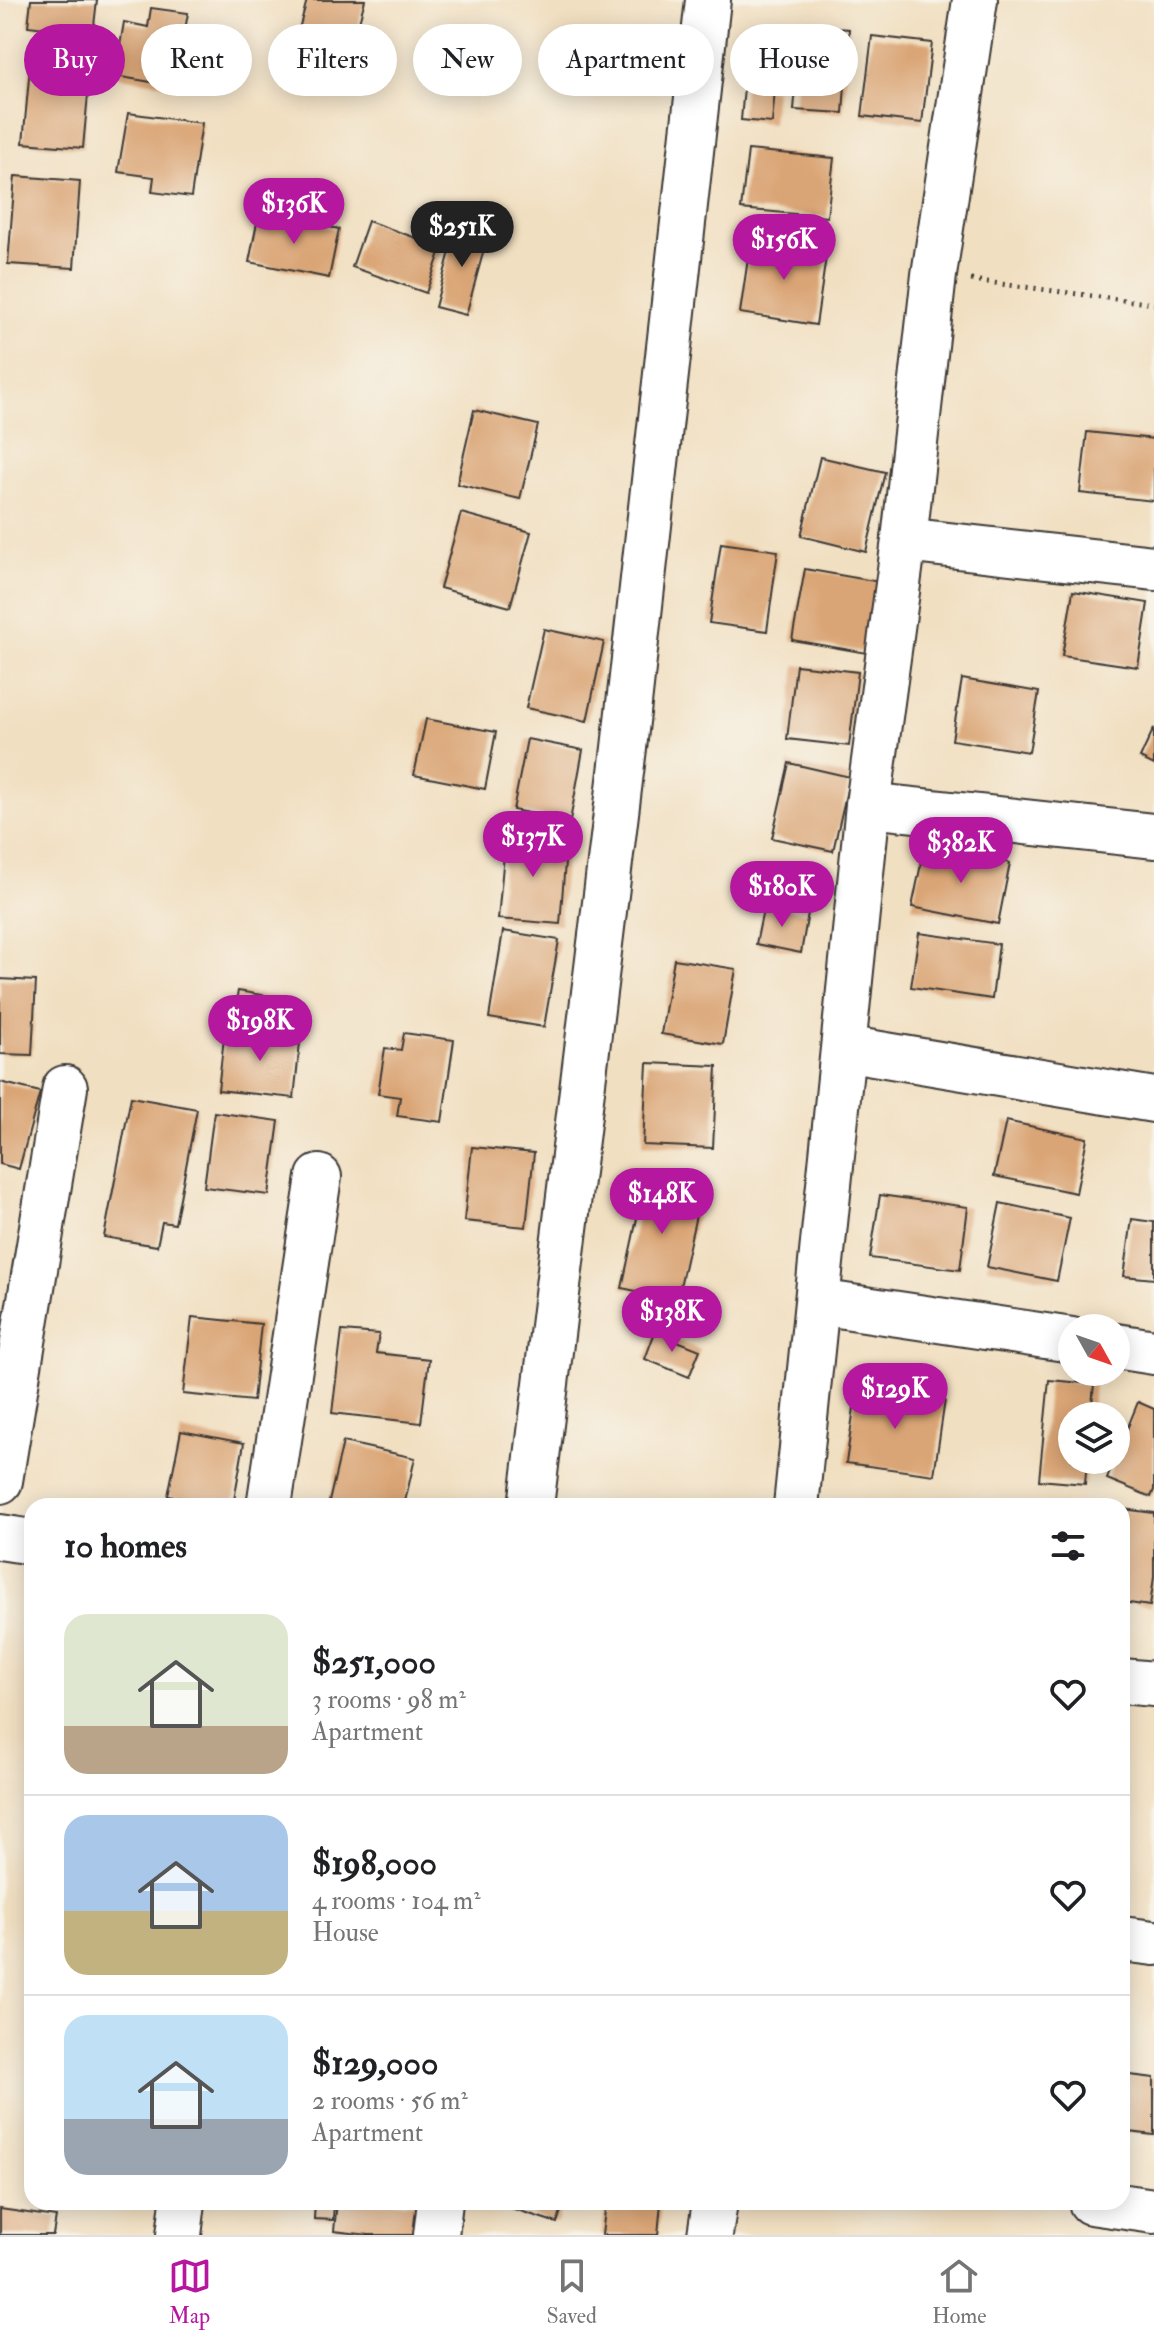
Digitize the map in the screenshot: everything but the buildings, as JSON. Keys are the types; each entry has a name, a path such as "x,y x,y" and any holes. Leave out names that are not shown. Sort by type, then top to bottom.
{"street":[{"path":"532,1498 624,748 708,0"},
{"path":"797,1498 868,805 904,540 934,275 975,0"},
{"path":"904,540 1154,568"},
{"path":"868,805 1154,836"},
{"path":"844,1048 1154,1100"},
{"path":"0,1481 65,1088"},
{"path":"270,1498 319,1177"},
{"path":"818,1302 1058,1338"},
{"path":"1130,1348 1154,1352"},
{"path":"0,1537 24,1541"},
{"path":"1130,1682 1154,1684"},
{"path":"1130,1940 1154,1943"},
{"path":"1130,2208 1154,2211"},
{"path":"179,2235 182,2210"},
{"path":"436,2235 439,2210"},
{"path":"710,2235 714,2210"}],"path":[{"path":"934,275 1154,304"}]}
